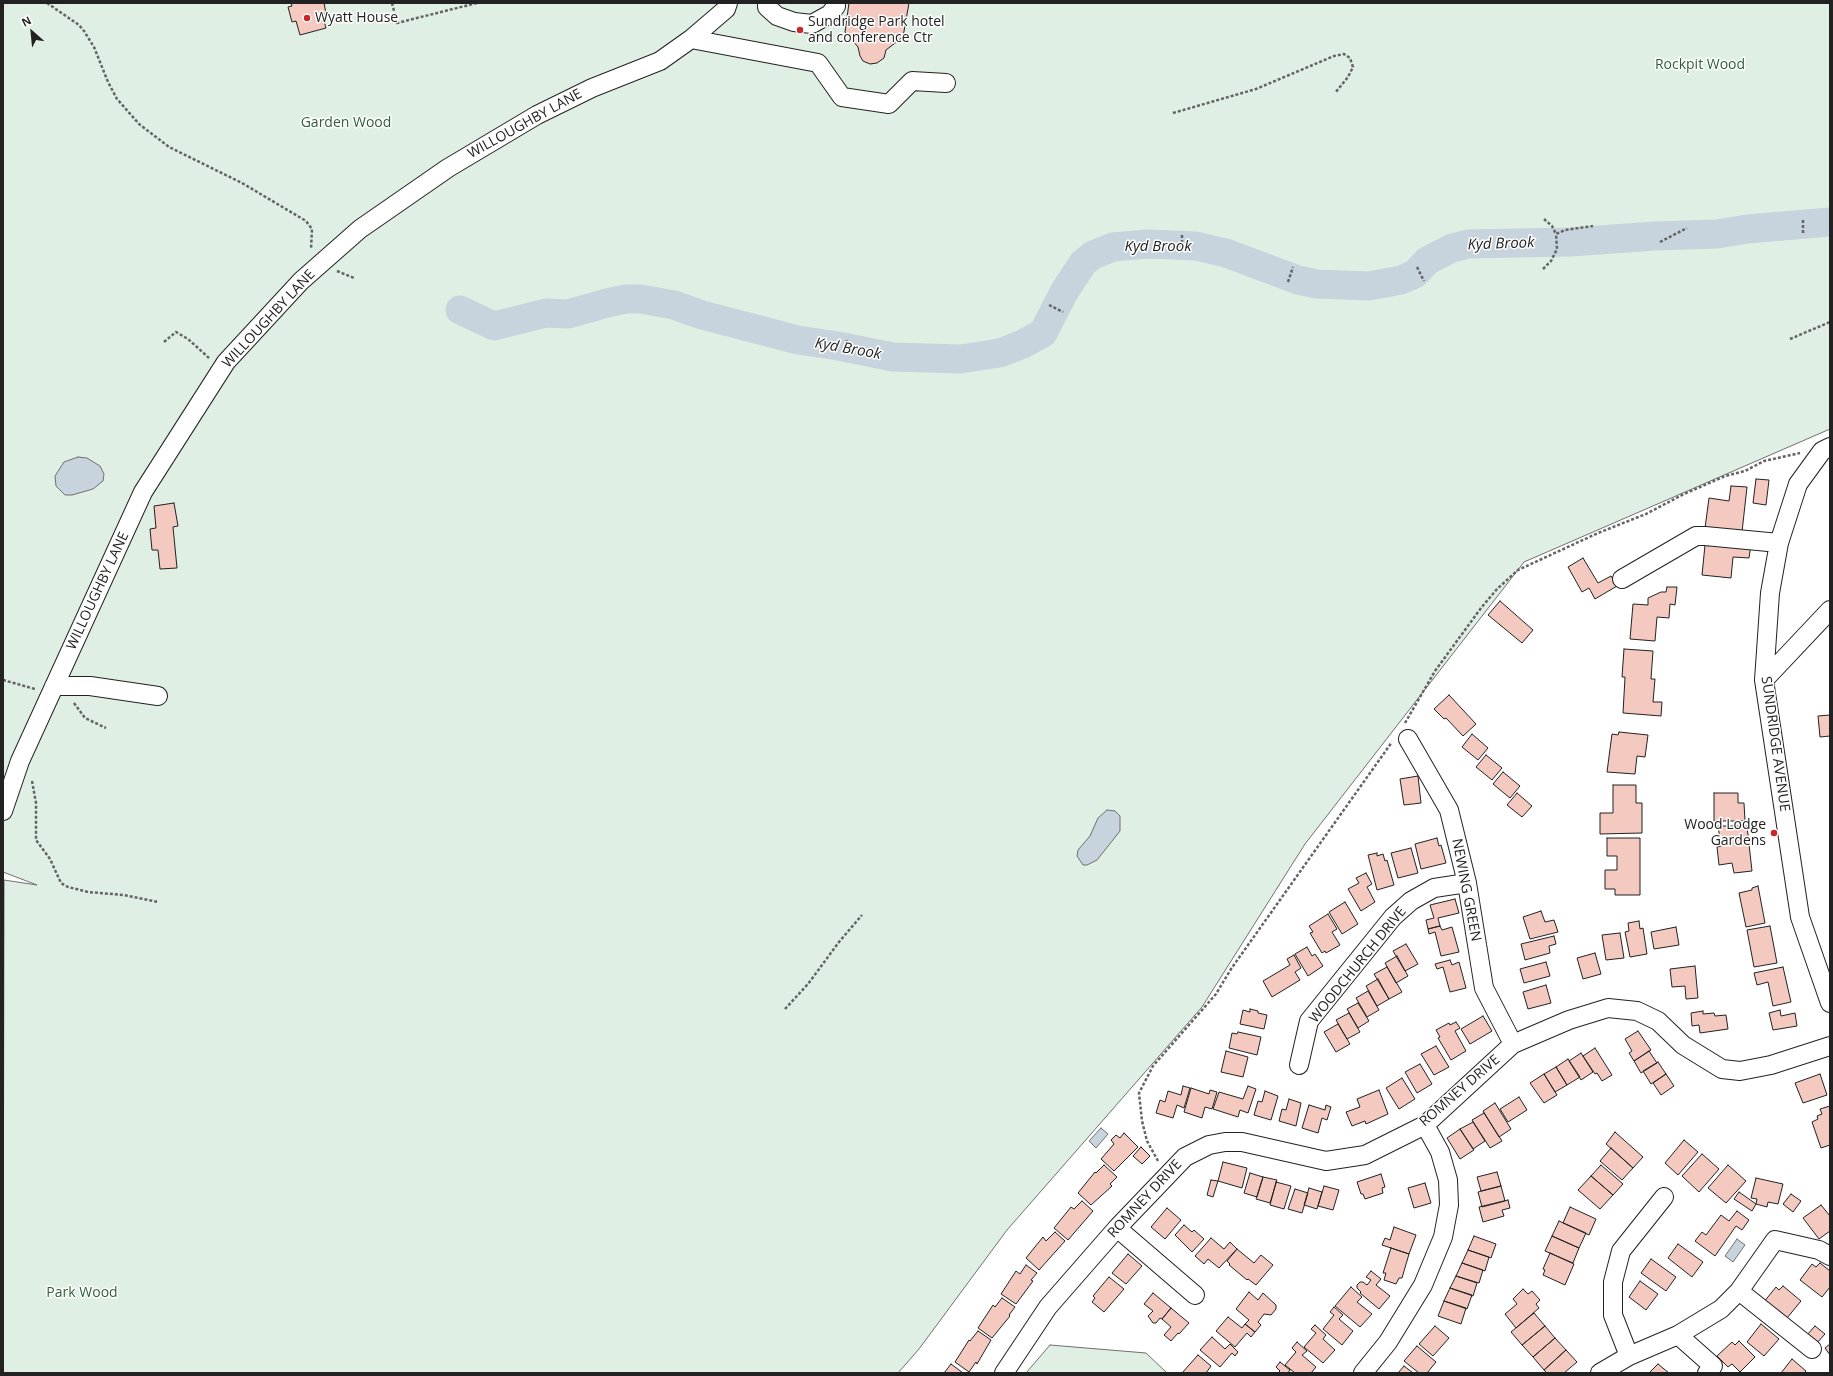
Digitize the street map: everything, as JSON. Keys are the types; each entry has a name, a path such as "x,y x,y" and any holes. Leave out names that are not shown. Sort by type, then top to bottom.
{"street":[{"name":"WILLOUGHBY LANE","path":"3,811 20,761 57,689 143,492 226,362 301,281 360,229 448,168 537,115 592,88 660,61 691,39 726,9 728,3"},
{"path":"767,3 767,7 777,16 794,22 812,24 830,14 836,6 835,3"},
{"path":"691,39 818,63 842,97 889,104 912,81 946,83"},
{"name":"SUNDRIDGE AVENUE","path":"1830,447 1822,451 1798,484 1779,543 1770,593 1764,680 1800,917 1830,1003"},
{"path":"1622,579 1696,536 1779,543"},
{"path":"1764,680 1830,610"},
{"path":"57,689 90,686 158,696"},
{"name":"NEWING GREEN","path":"1408,739 1449,810 1467,883 1484,988 1513,1044"},
{"name":"WOODCHURCH DRIVE","path":"1299,1065 1310,1021 1393,917 1411,901 1434,888 1467,883"},
{"name":"ROMNEY DRIVE","path":"1004,1373 1048,1307 1117,1228 1185,1157 1208,1145 1225,1142 1242,1142 1326,1162 1366,1155 1425,1125 1513,1044 1569,1020 1608,1008 1637,1011 1658,1021 1683,1045 1722,1069 1740,1071 1771,1065 1830,1046"},
{"path":"1363,1373 1388,1342 1423,1285 1443,1237 1449,1205 1448,1180 1440,1152 1425,1125"},
{"path":"1629,1356 1613,1315 1613,1282 1621,1251 1664,1197"},
{"path":"1117,1228 1195,1295"},
{"path":"1600,1373 1629,1356 1678,1336 1722,1309 1739,1291 1775,1240 1819,1250 1830,1256"},
{"path":"1739,1291 1812,1349"},
{"path":"1678,1336 1713,1366 1707,1373"}],"path":[{"path":"47,3 84,31 94,47 117,99 139,124 170,147 242,183 306,220 312,229 310,254"},
{"path":"392,3 396,23 477,3"},
{"path":"1173,113 1256,89 1334,56 1344,54 1350,58 1353,67 1348,77 1335,93"},
{"path":"1543,270 1551,261 1557,249 1556,234 1552,226 1544,219"},
{"path":"1803,219 1803,233"},
{"path":"1556,234 1565,230 1594,226"},
{"path":"1660,242 1687,228"},
{"path":"1182,235 1182,250"},
{"path":"1288,282 1293,267"},
{"path":"1417,267 1424,280"},
{"path":"333,269 354,278"},
{"path":"1049,305 1063,312"},
{"path":"1790,338 1830,322"},
{"path":"164,342 176,332 188,339 221,370"},
{"path":"844,352 847,340"},
{"path":"3,680 57,689 85,718 106,728"},
{"path":"32,777 36,803 36,840 50,859 61,883 68,887 88,892 124,895 158,902"},
{"path":"786,1009 808,984 839,942 862,915"}],"green space":[{"path":"3,3 1830,3 1830,429 1524,562 1305,844 1202,1007 1007,1230 919,1349 898,1373 3,1373 4,880 37,885 3,872"},
{"path":"1050,1345 1146,1353 1167,1373 1026,1373"}],"shaded area":[{"path":"78,457 87,458 100,466 104,474 103,481 93,489 72,495 65,495 56,486 55,476 64,462"},
{"path":"1107,810 1115,811 1120,816 1120,831 1097,860 1087,865 1083,865 1077,856 1078,850 1090,836 1098,818"},
{"path":"1101,1128 1108,1134 1096,1148 1089,1141"},
{"path":"1737,1239 1745,1245 1733,1262 1725,1256"}],"building":[{"name":"Wyatt House","path":"291,3 324,3 326,13 322,14 326,28 300,35 296,21 292,22 288,7 292,6"},
{"path":"849,3 909,3 903,37 886,50 884,58 877,63 870,64 863,61 858,47 845,32"},
{"path":"1756,479 1769,480 1766,505 1753,503"},
{"path":"1731,486 1747,487 1742,532 1705,528 1709,498 1729,501"},
{"path":"174,503 178,526 173,527 177,568 160,569 158,550 152,550 150,529 156,528 154,506"},
{"path":"1710,540 1751,545 1749,558 1733,557 1731,578 1702,575 1705,545 1709,546"},
{"path":"1583,558 1598,583 1611,576 1617,586 1595,599 1589,588 1582,592 1568,567"},
{"path":"1667,587 1677,587 1675,605 1670,604 1669,618 1657,617 1655,641 1630,639 1633,604 1648,605 1648,598 1661,592 1666,592"},
{"path":"1500,601 1533,630 1522,643 1488,615"},
{"path":"1624,649 1653,651 1651,679 1655,679 1653,702 1662,702 1661,716 1623,713 1625,677 1622,677"},
{"path":"1449,695 1476,724 1463,736 1446,718 1444,719 1434,709"},
{"path":"1830,715 1830,736 1820,737 1818,716"},
{"path":"1619,732 1648,735 1645,757 1637,756 1635,774 1607,772 1612,734 1618,735"},
{"path":"1472,734 1488,748 1478,760 1462,747"},
{"path":"1486,755 1502,768 1492,780 1476,767"},
{"path":"1503,772 1520,786 1510,798 1493,784"},
{"path":"1418,776 1421,803 1404,805 1400,779"},
{"path":"1613,785 1636,785 1636,803 1642,803 1642,833 1600,834 1600,813 1613,813"},
{"path":"1517,793 1532,806 1522,817 1507,805"},
{"path":"1714,793 1738,793 1738,803 1744,803 1745,821 1714,821"},
{"path":"1718,826 1747,826 1752,871 1734,873 1732,863 1719,865 1717,847 1721,846"},
{"path":"1437,838 1439,846 1441,845 1446,863 1421,869 1415,844"},
{"path":"1607,838 1640,838 1640,895 1615,895 1615,889 1605,889 1605,870 1617,870 1617,856 1607,856"},
{"path":"1411,848 1418,873 1398,878 1391,853"},
{"path":"1377,853 1377,856 1383,854 1385,861 1387,860 1394,885 1377,890 1368,855"},
{"path":"1366,873 1372,884 1367,887 1375,902 1361,911 1348,889 1359,883 1356,878"},
{"path":"1758,886 1765,923 1746,927 1739,893 1752,890 1752,888"},
{"path":"1455,899 1459,913 1438,918 1440,926 1428,929 1426,920 1434,918 1430,905"},
{"path":"1345,902 1358,924 1342,934 1329,912"},
{"path":"1541,911 1545,922 1554,920 1558,932 1530,939 1523,917"},
{"path":"1328,914 1337,929 1332,932 1340,945 1326,953 1325,951 1322,953 1310,933 1313,932 1309,926"},
{"path":"1639,921 1640,929 1643,928 1647,954 1630,957 1625,932 1629,931 1628,923"},
{"path":"1440,926 1442,930 1452,927 1459,952 1441,956 1435,932 1429,934 1428,929"},
{"path":"1770,926 1777,963 1754,967 1747,930"},
{"path":"1676,927 1679,945 1654,949 1651,932"},
{"path":"1620,933 1624,958 1606,960 1602,935"},
{"path":"1554,936 1556,944 1549,946 1550,953 1525,960 1521,944"},
{"path":"1406,944 1418,964 1405,971 1393,951"},
{"path":"1307,947 1312,956 1315,954 1323,966 1308,976 1295,954"},
{"path":"1595,953 1601,974 1583,979 1577,958"},
{"path":"1294,955 1301,968 1295,972 1300,980 1272,997 1263,981 1290,965 1287,959"},
{"path":"1397,956 1408,976 1396,983 1385,963"},
{"path":"1450,960 1452,965 1459,962 1466,988 1450,992 1443,967 1437,969 1435,964"},
{"path":"1546,962 1550,976 1524,983 1520,969"},
{"path":"1695,966 1698,998 1686,999 1685,986 1672,987 1670,969"},
{"path":"1387,967 1402,992 1389,999 1374,974"},
{"path":"1783,967 1791,1002 1773,1006 1768,982 1757,985 1754,973"},
{"path":"1378,979 1389,999 1377,1006 1366,986"},
{"path":"1546,985 1551,1003 1528,1009 1523,992"},
{"path":"1368,991 1379,1010 1367,1017 1356,998"},
{"path":"1358,1003 1369,1021 1358,1028 1347,1009"},
{"path":"1250,1009 1267,1015 1264,1029 1240,1024 1243,1010 1250,1012"},
{"path":"1780,1010 1781,1016 1795,1013 1797,1026 1773,1030 1769,1013"},
{"path":"1703,1011 1703,1014 1714,1013 1715,1016 1726,1015 1728,1029 1700,1033 1699,1025 1692,1026 1691,1013"},
{"path":"1349,1013 1360,1032 1347,1039 1336,1020"},
{"path":"1483,1016 1492,1031 1470,1044 1461,1029"},
{"path":"1456,1022 1460,1028 1455,1031 1466,1051 1451,1060 1438,1038 1440,1037 1436,1030 1449,1023 1450,1025"},
{"path":"1338,1024 1350,1044 1336,1052 1324,1032"},
{"path":"1638,1031 1651,1050 1634,1061 1629,1053 1632,1051 1625,1039"},
{"path":"1238,1032 1261,1037 1257,1055 1229,1048 1232,1033 1237,1034"},
{"path":"1436,1046 1449,1067 1434,1075 1421,1054"},
{"path":"1595,1048 1612,1075 1602,1081 1597,1073 1595,1074 1583,1056"},
{"path":"1226,1051 1248,1057 1243,1077 1221,1072"},
{"path":"1649,1051 1657,1063 1641,1073 1634,1061"},
{"path":"1581,1053 1593,1072 1581,1080 1569,1061"},
{"path":"1568,1059 1580,1077 1567,1085 1556,1067"},
{"path":"1658,1062 1666,1074 1651,1084 1643,1071"},
{"path":"1420,1064 1432,1084 1417,1093 1405,1072"},
{"path":"1556,1067 1567,1085 1555,1092 1544,1074"},
{"path":"1544,1074 1557,1095 1544,1103 1530,1083"},
{"path":"1666,1074 1674,1086 1661,1095 1653,1083"},
{"path":"1820,1074 1827,1095 1803,1103 1795,1083"},
{"path":"1402,1078 1415,1099 1399,1109 1386,1088"},
{"path":"1183,1086 1190,1088 1184,1108 1177,1105 1173,1118 1156,1113 1160,1100 1165,1102 1168,1091 1181,1095"},
{"path":"1248,1086 1256,1089 1248,1113 1240,1110 1238,1117 1213,1109 1219,1092 1243,1099"},
{"path":"1191,1088 1209,1094 1210,1090 1217,1092 1212,1109 1205,1107 1202,1118 1184,1112"},
{"path":"1379,1090 1388,1114 1366,1124 1365,1121 1352,1126 1346,1112 1360,1107 1357,1099"},
{"path":"1265,1091 1278,1096 1271,1120 1254,1115 1258,1101 1262,1102"},
{"path":"1519,1097 1527,1110 1508,1122 1500,1109"},
{"path":"1289,1099 1301,1103 1296,1126 1279,1121 1282,1109 1286,1110"},
{"path":"1495,1103 1511,1129 1499,1137 1483,1111"},
{"path":"1309,1105 1325,1110 1326,1105 1331,1107 1327,1120 1322,1118 1318,1133 1302,1128"},
{"path":"1830,1106 1830,1145 1821,1148 1812,1122 1818,1119 1817,1116 1822,1114 1820,1109"},
{"path":"1484,1113 1502,1141 1490,1148 1472,1120"},
{"path":"1473,1122 1485,1141 1473,1149 1460,1129"},
{"path":"1460,1129 1474,1150 1460,1159 1447,1138"},
{"path":"1615,1132 1643,1157 1633,1168 1606,1144"},
{"path":"1124,1133 1138,1147 1114,1171 1101,1159 1114,1144 1111,1140 1116,1135 1120,1138"},
{"path":"1684,1140 1698,1152 1678,1175 1665,1163"},
{"path":"1141,1147 1150,1156 1142,1164 1133,1156"},
{"path":"1611,1148 1633,1168 1622,1180 1600,1161"},
{"path":"1702,1154 1719,1169 1699,1192 1682,1176"},
{"path":"1223,1162 1247,1168 1242,1188 1218,1181"},
{"path":"1104,1165 1117,1177 1110,1184 1112,1186 1091,1205 1078,1193 1095,1172 1096,1173"},
{"path":"1601,1165 1623,1184 1613,1195 1591,1176"},
{"path":"1728,1165 1746,1181 1726,1203 1708,1188"},
{"path":"1497,1172 1501,1186 1481,1191 1477,1177"},
{"path":"1250,1173 1263,1177 1257,1197 1244,1193"},
{"path":"1381,1174 1385,1187 1382,1188 1383,1193 1365,1199 1363,1194 1361,1194 1357,1182"},
{"path":"1591,1176 1613,1195 1600,1209 1578,1190"},
{"path":"1263,1177 1277,1180 1270,1203 1256,1199"},
{"path":"1756,1178 1783,1184 1778,1204 1768,1202 1767,1207 1756,1204 1757,1199 1751,1198"},
{"path":"1211,1180 1218,1181 1213,1197 1207,1195"},
{"path":"1276,1182 1291,1186 1284,1209 1270,1205"},
{"path":"1425,1183 1431,1203 1414,1208 1408,1188"},
{"path":"1324,1186 1339,1190 1333,1210 1318,1206"},
{"path":"1501,1186 1505,1201 1482,1207 1478,1192"},
{"path":"1309,1188 1322,1192 1317,1209 1304,1205"},
{"path":"1295,1189 1308,1193 1302,1213 1288,1209"},
{"path":"1739,1192 1756,1204 1752,1211 1734,1199"},
{"path":"1791,1194 1801,1201 1793,1212 1783,1204"},
{"path":"1508,1200 1510,1208 1502,1210 1504,1216 1483,1222 1479,1207"},
{"path":"1082,1201 1093,1211 1068,1240 1054,1228 1071,1207 1074,1209"},
{"path":"1821,1205 1830,1216 1830,1231 1819,1239 1803,1218"},
{"path":"1570,1207 1596,1219 1589,1235 1563,1223"},
{"path":"1167,1208 1181,1220 1165,1239 1151,1227"},
{"path":"1737,1211 1749,1220 1742,1230 1736,1226 1715,1256 1695,1241 1702,1232 1706,1235 1721,1215 1729,1221"},
{"path":"1559,1221 1586,1233 1579,1248 1552,1236"},
{"path":"1184,1225 1192,1232 1194,1230 1204,1239 1192,1252 1175,1235"},
{"path":"1394,1227 1416,1235 1409,1254 1382,1245 1385,1238 1390,1240"},
{"path":"1055,1232 1065,1241 1039,1270 1026,1258 1043,1237 1046,1241"},
{"path":"1474,1236 1496,1244 1491,1258 1468,1250"},
{"path":"1552,1236 1579,1248 1573,1263 1545,1251"},
{"path":"1211,1238 1224,1249 1230,1242 1237,1249 1219,1268 1208,1259 1204,1264 1195,1256"},
{"path":"1678,1244 1703,1262 1692,1277 1668,1258"},
{"path":"1391,1248 1409,1254 1402,1278 1399,1278 1396,1284 1384,1280 1386,1273 1383,1273"},
{"path":"1237,1249 1254,1263 1261,1255 1273,1265 1256,1285 1248,1279 1247,1280 1229,1265 1230,1264 1227,1261"},
{"path":"1468,1250 1489,1257 1485,1271 1462,1263"},
{"path":"1550,1253 1574,1264 1565,1285 1543,1275 1545,1270 1543,1269"},
{"path":"1128,1254 1142,1266 1126,1284 1112,1273"},
{"path":"1651,1259 1676,1277 1666,1291 1641,1273"},
{"path":"1462,1263 1483,1270 1479,1283 1456,1276"},
{"path":"1820,1263 1830,1271 1830,1287 1822,1297 1800,1280 1812,1264 1816,1267"},
{"path":"1026,1265 1037,1273 1016,1304 1001,1294 1016,1271 1020,1274"},
{"path":"1371,1271 1381,1279 1376,1285 1390,1296 1379,1309 1360,1293 1361,1292 1357,1288 1357,1285 1360,1282 1367,1285 1371,1280 1366,1277"},
{"path":"1456,1276 1477,1283 1473,1296 1450,1288"},
{"path":"1109,1277 1124,1289 1104,1312 1092,1302 1095,1298 1093,1296"},
{"path":"1640,1281 1658,1294 1646,1310 1629,1297"},
{"path":"1783,1286 1801,1301 1787,1318 1778,1310 1775,1313 1763,1303 1776,1287 1779,1290"},
{"path":"1351,1287 1362,1297 1357,1302 1372,1314 1360,1327 1335,1306"},
{"path":"1450,1288 1472,1295 1467,1309 1444,1301"},
{"path":"1523,1289 1528,1294 1532,1291 1540,1300 1536,1304 1539,1308 1516,1328 1505,1314 1517,1304 1513,1299"},
{"path":"1249,1292 1258,1300 1263,1293 1276,1305 1276,1309 1271,1315 1264,1314 1258,1322 1261,1325 1255,1332 1245,1324 1249,1320 1236,1309"},
{"path":"1153,1293 1171,1308 1162,1319 1160,1318 1156,1323 1153,1323 1148,1316 1153,1311 1144,1304"},
{"path":"1002,1298 1015,1307 1009,1315 1010,1316 992,1338 978,1328 993,1305 995,1307"},
{"path":"1444,1301 1466,1308 1461,1324 1438,1316"},
{"path":"1334,1307 1343,1315 1339,1319 1353,1331 1342,1345 1323,1329 1334,1315 1330,1312"},
{"path":"1171,1308 1189,1323 1171,1341 1164,1335 1171,1327 1162,1319"},
{"path":"1534,1313 1545,1326 1522,1345 1511,1332"},
{"path":"1228,1317 1242,1328 1245,1324 1255,1332 1251,1337 1247,1333 1235,1347 1216,1331"},
{"path":"1761,1324 1779,1339 1764,1356 1747,1342"},
{"path":"1315,1325 1326,1335 1323,1339 1335,1350 1323,1363 1304,1347 1316,1333 1311,1329"},
{"path":"1435,1326 1449,1338 1433,1356 1419,1344"},
{"path":"1545,1326 1555,1338 1533,1357 1522,1345"},
{"path":"1815,1326 1825,1334 1816,1344 1806,1336"},
{"path":"978,1331 991,1340 977,1364 976,1362 969,1372 955,1362 969,1340 970,1341"},
{"path":"1212,1337 1225,1349 1230,1344 1238,1352 1235,1356 1232,1353 1220,1367 1200,1350"},
{"path":"1555,1338 1566,1350 1544,1370 1533,1357"},
{"path":"1739,1341 1755,1357 1740,1372 1732,1364 1728,1367 1717,1356 1732,1342 1735,1345"},
{"path":"1297,1342 1307,1351 1302,1355 1316,1367 1311,1373 1295,1373 1285,1365 1296,1352 1292,1348"},
{"path":"1830,1344 1830,1355 1825,1348"},
{"path":"1417,1346 1436,1362 1427,1373 1419,1373 1404,1361"},
{"path":"1566,1350 1577,1362 1564,1373 1547,1373 1544,1370"},
{"path":"1198,1355 1211,1366 1206,1373 1182,1373"},
{"path":"1792,1359 1806,1371 1804,1373 1781,1373"},
{"path":"1280,1362 1290,1370 1288,1373 1278,1373 1280,1371 1276,1367"},
{"path":"951,1364 963,1373 944,1373"},
{"path":"1658,1364 1669,1373 1649,1373"},
{"path":"1404,1366 1413,1373 1398,1373"}],"waterway":[{"name":"Kyd Brook","path":"460,310 494,326 546,313 568,314 626,299 641,299 674,305 702,315 798,340 893,357 960,359 1000,353 1023,344 1043,333 1064,292 1083,263 1093,255 1113,247 1148,244 1196,246 1226,253 1298,280 1317,284 1369,286 1401,280 1415,274 1427,261 1452,248 1468,244 1571,242 1655,236 1717,234 1747,229 1830,222"}],"place":[{"name":"Wyatt House","path":"307,18"},
{"name":"Sundridge Park hotel and conference Ctr","path":"800,30"},
{"name":"Wood Lodge Gardens","path":"1774,833"}],"park label":[{"name":"Rockpit Wood","path":"1700,65"},
{"name":"Garden Wood","path":"346,123"},
{"name":"Park Wood","path":"82,1293"}]}
